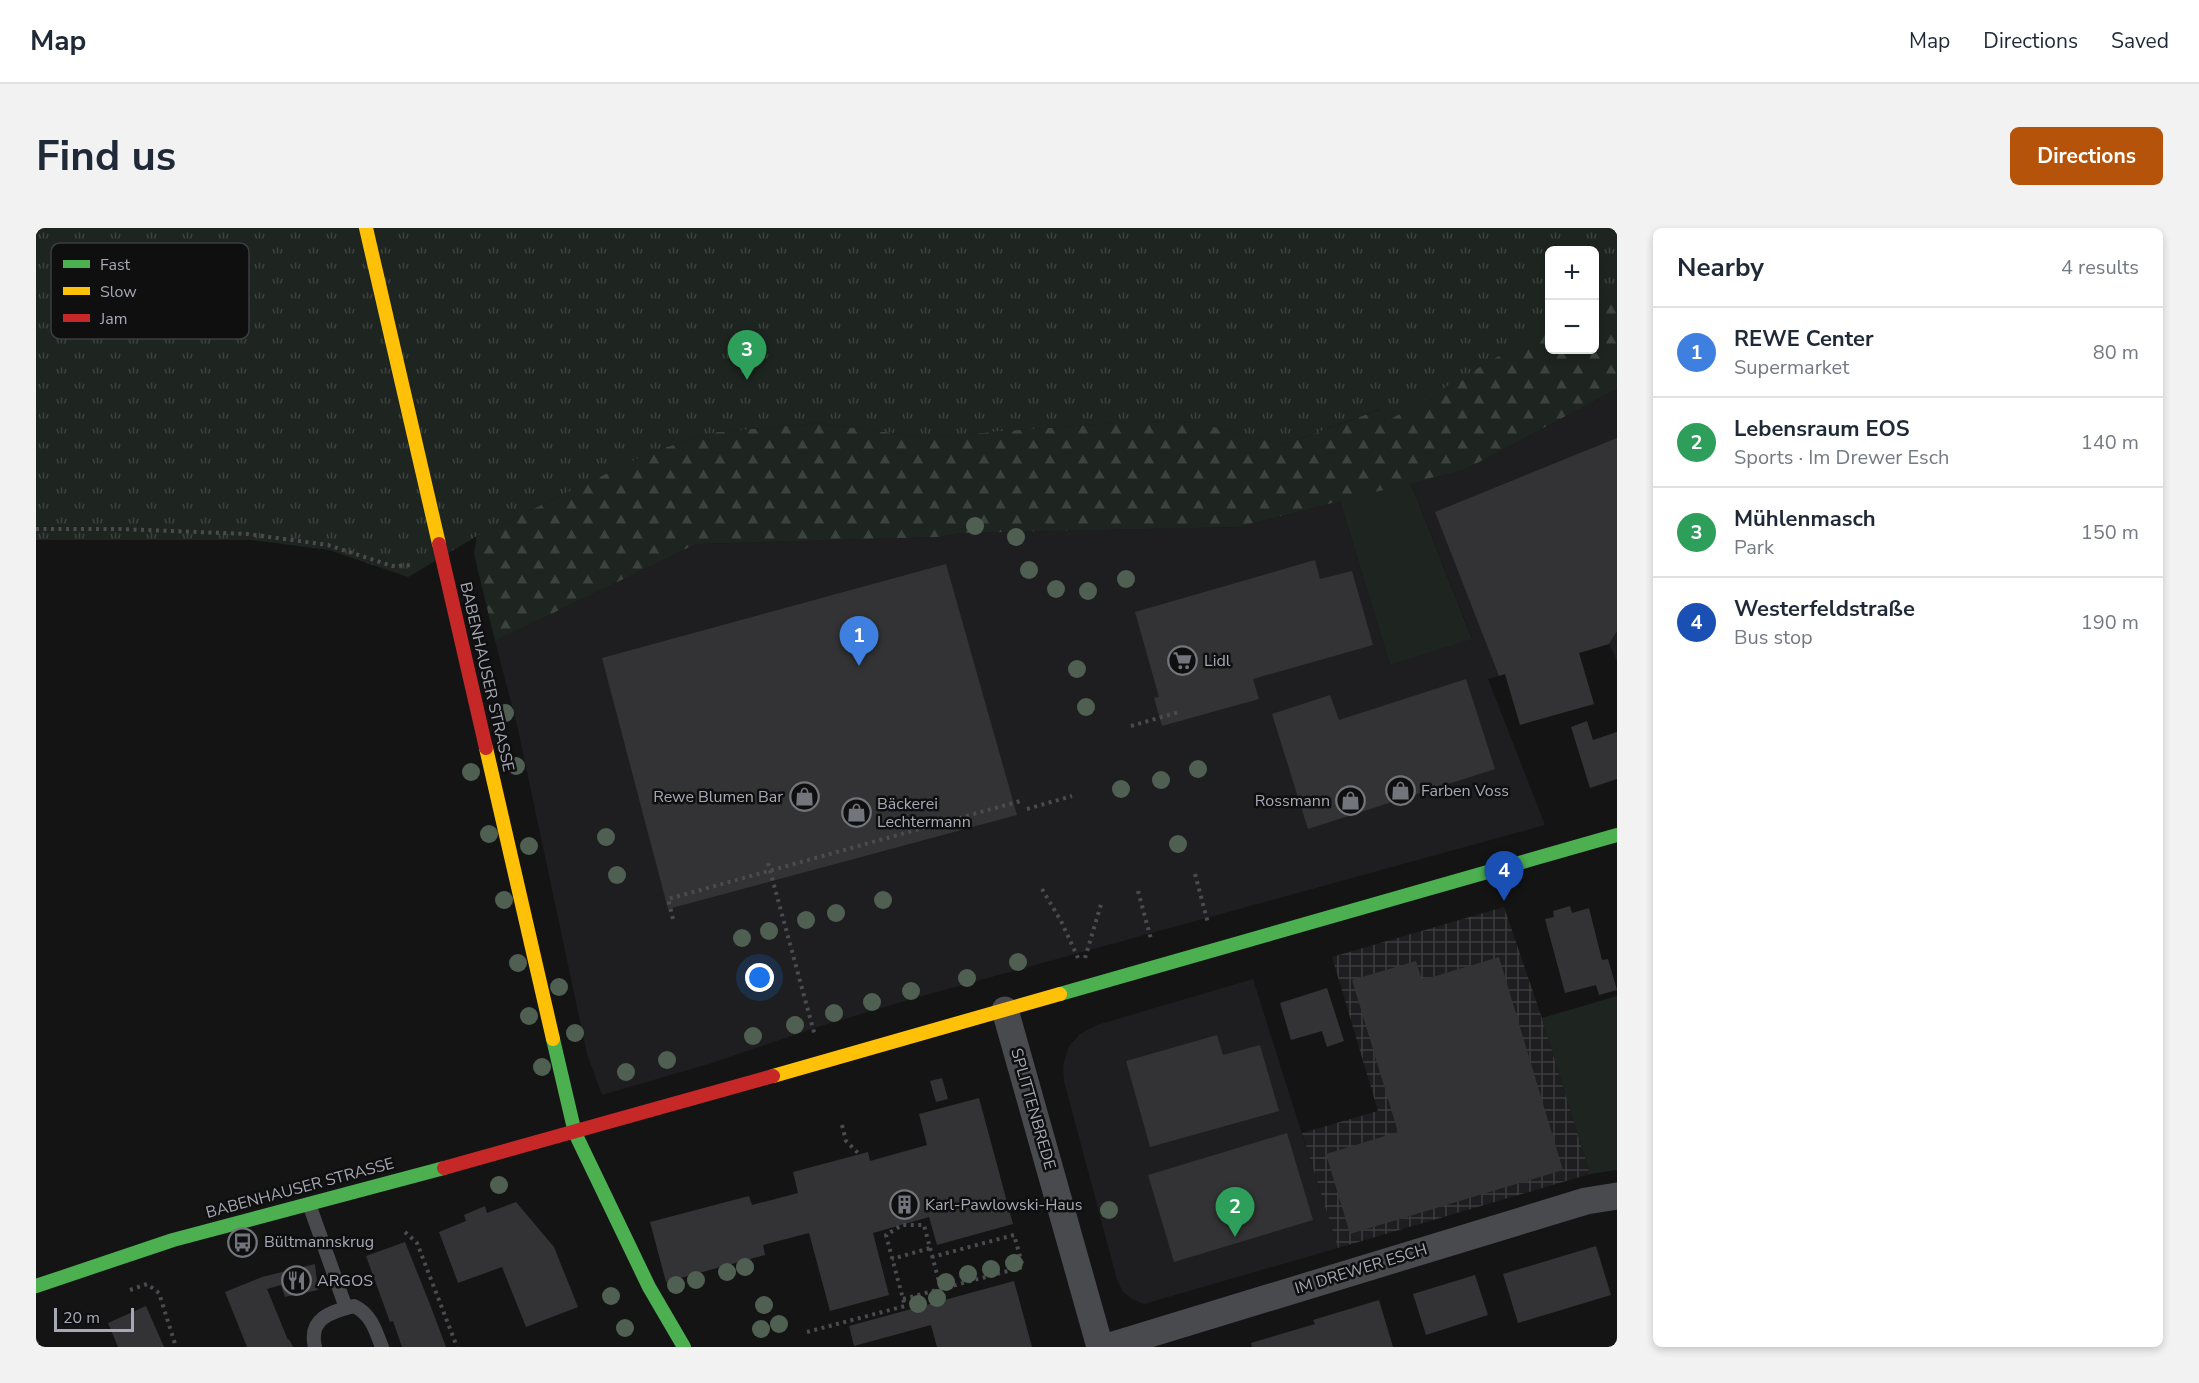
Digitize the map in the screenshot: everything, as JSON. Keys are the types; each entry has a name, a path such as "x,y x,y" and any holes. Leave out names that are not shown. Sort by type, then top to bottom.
{"main road":[{"name":"BABENHAUSER STRASSE","path":"366,228 575,1133 649,1287 684,1347"},
{"path":"575,1133 1617,835"},
{"name":"BABENHAUSER STRASSE","path":"36,1286 173,1240 308,1202 575,1133"}],"street":[{"name":"SPLITTENBREDE","path":"1005,1010 1100,1347"},
{"name":"IM DREWER ESCH","path":"1107,1347 1586,1201 1617,1196"}],"lane":[{"path":"308,1202 346,1308"},
{"path":"315,1347 314,1328 320,1319 354,1306 370,1317 382,1347"}],"path":[{"path":"36,529 120,529 248,534 328,545 392,566 444,563"},
{"path":"1131,726 1179,712"},
{"path":"1027,810 1072,796"},
{"path":"673,919 668,899 1024,800"},
{"path":"768,863 812,1029 824,1062"},
{"path":"748,868 751,876"},
{"path":"732,873 734,880"},
{"path":"1195,874 1216,949"},
{"path":"1042,889 1061,921 1082,967 1102,901"},
{"path":"1138,891 1159,966"},
{"path":"842,1125 846,1141 860,1155"},
{"path":"807,1332 905,1306 886,1235 902,1225 924,1225 941,1289"},
{"path":"405,1232 417,1243 457,1347"},
{"path":"903,1299 1023,1267 1014,1235 933,1257"},
{"path":"892,1259 930,1248"},
{"path":"130,1290 147,1284 159,1293 176,1347"},
{"path":"36,1342 39,1347"}],"shaded area":[{"path":"1617,389 1617,661 1609,644 1579,653 1594,704 1520,724 1505,674 1488,679 1545,825 915,998 821,1026 712,1063 602,1095 587,1054 517,725 495,641 696,544 939,537 960,533 1238,527 1340,501 1390,665 1472,638 1410,482 1466,469"},
{"path":"1504,907 1542,1018 1590,1174 1338,1248 1302,1133 1378,1111 1332,957"},
{"path":"1253,979 1338,1248 1144,1304 1123,1292 1117,1280 1064,1081 1063,1065 1069,1046 1080,1034 1097,1025"}],"green space":[{"path":"36,228 1617,228 1617,296 1599,305 1599,246 1545,246 1545,332 1509,350 1386,422 1380,409 1283,445 1199,423 1143,421 923,437 818,423 717,432 653,451 477,536 408,577 329,550 252,540 36,540"},
{"path":"1617,296 1617,389 1466,469 1238,527 960,533 939,537 696,544 495,641 474,554 477,536 653,451 717,432 818,423 923,437 1143,421 1199,423 1283,445 1381,409 1385,421 1545,332 1545,354 1599,354 1599,305"},
{"path":"1410,482 1472,639 1390,665 1340,501"},
{"path":"1617,996 1617,1170 1590,1174 1542,1018"}],"building":[{"path":"1617,438 1617,631 1609,644 1579,653 1594,704 1520,725 1505,674 1499,676 1435,512"},
{"path":"1315,560 1320,579 1352,571 1373,645 1253,679 1259,699 1162,726 1154,698 1159,697 1135,612"},
{"path":"946,564 1017,815 668,909 602,658"},
{"path":"1466,679 1495,769 1308,829 1272,714 1330,695 1339,720"},
{"path":"1587,721 1593,740 1617,732 1617,779 1590,788 1571,727"},
{"path":"1570,906 1572,913 1589,908 1602,960 1608,959 1617,990 1599,995 1596,985 1565,993 1545,919 1554,917 1553,911"},
{"path":"1499,957 1563,1170 1350,1234 1326,1154 1398,1132 1352,980 1416,961 1422,980"},
{"path":"1327,988 1344,1041 1327,1047 1322,1031 1291,1040 1280,1003"},
{"path":"1217,1035 1223,1055 1260,1045 1279,1111 1150,1147 1126,1061"},
{"path":"942,1078 948,1099 936,1102 930,1081"},
{"name":"Karl-Pawlowski-Haus","path":"979,1098 1013,1224 937,1245 929,1217 873,1233 889,1295 830,1311 809,1233 763,1245 765,1255 666,1282 650,1222 749,1196 752,1205 798,1193 793,1172 868,1152 870,1161 927,1145 919,1114"},
{"path":"1287,1133 1313,1220 1174,1262 1148,1175"},
{"path":"516,1202 554,1247 578,1307 526,1327 502,1267 458,1283 439,1232 466,1221 464,1215 485,1206 487,1213"},
{"path":"405,1242 446,1347 402,1347 393,1321 390,1322 366,1256"},
{"path":"1596,1246 1611,1295 1518,1323 1503,1274"},
{"path":"315,1264 318,1290 285,1297 281,1285 267,1289 293,1347 247,1347 225,1292 262,1277"},
{"path":"1475,1275 1488,1315 1426,1335 1413,1294"},
{"path":"1014,1281 1032,1347 937,1347 931,1325 854,1346 849,1326"},
{"path":"1379,1300 1393,1347 1252,1347 1251,1343 1315,1324 1313,1320"},
{"path":"146,1306 164,1347 118,1347 108,1323"}],"traffic: fast":[{"path":"1060,994 1617,835"},
{"path":"553,1039 575,1133 649,1287 684,1347"},
{"path":"36,1286 173,1240 444,1168"}],"traffic: slow":[{"path":"366,228 439,544"},
{"path":"486,748 553,1039"},
{"path":"773,1076 1060,994"}],"traffic: jam":[{"path":"439,544 486,748"},
{"path":"444,1168 773,1076"}],"place":[{"name":"Mühlenmasch","path":"747,380"},
{"name":"Lidl","path":"1183,661"},
{"name":"REWE Center","path":"859,666"},
{"name":"Farben Voss","path":"1400,791"},
{"name":"Rewe Blumen Bar","path":"804,797"},
{"name":"Rossmann","path":"1351,801"},
{"name":"Bäckerei Lechtermann","path":"856,813"},
{"name":"Westerfeldstraße","path":"1504,901"},
{"name":"Karl-Pawlowski-Haus","path":"904,1205"},
{"name":"Lebensraum EOS","path":"1235,1237"},
{"name":"Bültmannskrug","path":"243,1242"},
{"name":"ARGOS","path":"296,1281"}]}
